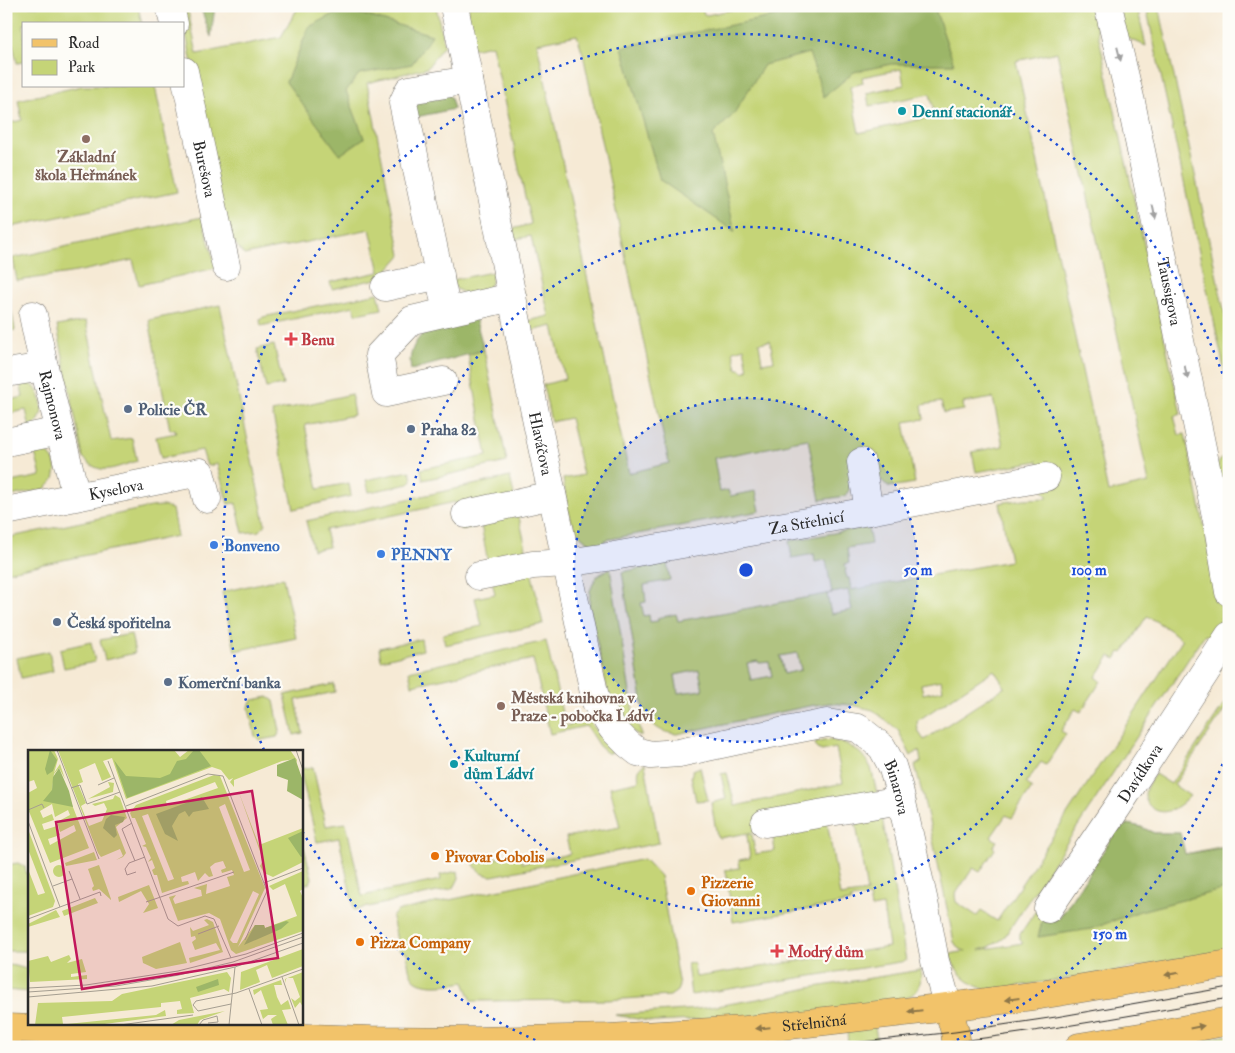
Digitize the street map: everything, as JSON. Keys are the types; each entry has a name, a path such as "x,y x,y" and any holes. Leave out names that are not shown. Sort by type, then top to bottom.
{"main road":[{"name":"Střelničná","path":"6,1028 204,1035 477,1041 609,1038 746,1030 948,1007 1040,995 1229,964"},
{"path":"948,1007 957,1047"},
{"path":"1080,1047 1229,1021"}],"street":[{"path":"170,6 174,22"},
{"name":"Hlaváčova","path":"454,6 538,427 596,702 612,728 638,752 651,755 679,753"},
{"name":"Taussigova","path":"1108,6 1131,102 1228,580"},
{"name":"Burešova","path":"185,75 226,266"},
{"path":"448,312 403,103 409,90 469,80"},
{"path":"385,287 440,276"},
{"path":"443,381 386,393 379,355 412,320 512,297"},
{"name":"Rajmonova","path":"33,314 76,496"},
{"path":"6,373 44,366"},
{"path":"6,442 60,431"},
{"path":"860,462 869,511"},
{"name":"Kyselova","path":"6,511 200,472 207,499"},
{"name":"Za Střelnicí","path":"479,576 533,565 566,563 614,556 869,511 1046,477"},
{"path":"466,514 552,495"},
{"name":"Davídkova","path":"1048,909 1229,636"},
{"name":"Binarova","path":"679,753 827,723 858,728 882,747 892,766 901,800 935,961 948,1007"},
{"path":"765,823 901,800"}],"green space":[{"path":"6,6 138,6 142,22 22,22 22,62 17,63"},
{"path":"180,6 187,6 197,54 281,37 299,6 436,6 444,45 427,68 367,83 401,255 381,278 332,289 330,282 380,272 370,229 244,255 227,230 185,30 185,22 183,22"},
{"path":"200,6 215,6 211,37"},
{"path":"469,6 701,6 704,14 707,15 749,6 1092,6 1181,414 1174,416 1179,435 1185,434 1221,605 1221,619 1215,640 1205,634 1003,939 979,950 1023,943 1020,940 1020,934 1039,906 1059,919 1116,832 1128,824 1154,833 1180,833 1185,854 1229,845 1229,950 1116,971 998,989 976,986 957,970 950,954 966,951 959,949 954,942 929,821 915,765 921,762 919,750 911,756 898,730 873,710 852,705 830,703 677,734 664,731 652,723 643,707 622,572 667,563 670,580 644,585 646,602 641,603 644,616 649,615 650,622 676,614 678,621 832,593 826,560 815,562 814,554 792,558 789,541 868,527 871,544 847,548 849,563 845,564 845,571 847,578 849,578 851,590 1010,561 1000,503 1048,498 1042,488 1038,461 976,472 972,452 1003,446 993,398 963,403 964,410 944,413 941,402 922,405 924,419 904,422 915,483 889,487 879,478 874,467 852,480 845,496 820,500 808,439 789,442 789,444 714,458 720,492 728,490 730,496 756,491 760,511 605,540 605,546 593,544 585,540 578,533 570,516 563,479 583,475 570,418 551,422 543,385 565,379 553,326 531,331 528,321 549,316 531,236 511,240 509,230 531,224 492,45 471,49 467,16","holes":["577,35 583,54 669,463 629,473 537,43","1057,52 1149,483 1108,492 1016,61","901,69 904,85 867,93 869,106 930,94 935,116 859,133 850,87 863,83 862,77","770,341 774,361 762,363 759,343","744,348 748,370 743,372 741,369 737,369 733,351","848,590 852,610 831,614 827,594","1147,616 1182,640 997,921 981,911 977,916 956,902 955,895 973,868 980,872 995,849 993,847 997,841 991,837 1006,815 1012,818 1032,788 1026,783 1041,762 1046,765 1066,734 1061,731 1075,709 1081,712 1101,681 1096,677 1110,656 1116,659 1120,652 1123,653","797,653 801,670 784,674 780,656","769,662 772,676 751,680 747,663","699,670 703,690 678,693 675,675","994,670 1005,687 924,740 918,731 917,721","941,680 943,690 923,694 921,684"]},
{"path":"826,6 934,6 954,64 891,64 854,72 824,97 809,53 764,65 733,115 713,134 735,232 660,180 622,47"},
{"path":"1119,6 1137,6 1146,46 1125,37"},
{"path":"1146,6 1159,6 1229,334 1229,391"},
{"path":"344,9 432,35 412,64 359,74 346,91 364,138 340,155 286,82 309,27"},
{"name":"Základní škola Heřmánek","path":"73,88 155,88 177,192 6,228 6,124 22,120 18,100"},
{"path":"449,95 454,109 416,117 415,109 418,101"},
{"path":"202,217 216,268 139,285 133,260 76,272 17,281 13,258"},
{"path":"492,272 492,281 482,293 469,295 462,292 455,288 452,280"},
{"path":"6,281 15,330 6,332"},
{"path":"378,293 382,309 356,314 354,306 261,326 260,320 263,317"},
{"path":"220,305 265,524 260,531 243,533 236,503 228,504 217,464 207,466 202,450 161,458 156,437 176,433 175,429 170,430 149,320"},
{"path":"475,317 484,350 411,370 411,356 415,343 430,328 450,321"},
{"path":"86,321 111,441 132,438 137,461 115,468 102,469 96,467 83,457 57,326"},
{"path":"274,345 283,385 266,388 257,349"},
{"path":"484,350 507,462 423,480 421,469 487,456 469,361 469,354"},
{"path":"20,380 34,386 41,401 40,417 37,423 30,428 26,410 6,414 6,401 23,397"},
{"path":"352,394 354,415 305,425 318,489 349,483 351,496 294,509 272,412"},
{"path":"34,449 47,452 54,461 56,470 54,479 45,489 6,497 6,483 41,476"},
{"path":"1229,449 1229,513 1216,466"},
{"path":"410,471 412,480 409,484 369,492 366,480"},
{"path":"510,477 543,624 445,645 443,634 482,626 475,598 495,594 481,525 461,530 455,502 325,530 329,547 313,550 306,521"},
{"path":"163,506 172,509 177,536 6,572 6,538"},
{"path":"610,568 633,711 641,736 624,727 609,698 589,605 590,591 596,577"},
{"path":"283,578 296,638 235,651 222,592"},
{"path":"131,634 135,653 105,660 100,640"},
{"path":"421,639 423,650 381,660 379,648"},
{"path":"546,641 565,726 589,721 602,737 613,744 614,750 611,753 607,753 599,746 586,726 550,734 533,659 412,685 409,671"},
{"path":"91,642 95,662 64,668 60,649"},
{"path":"49,651 53,671 21,678 17,658"},
{"path":"334,684 335,692 296,700 303,733 294,735 285,695"},
{"path":"268,697 274,701 280,731 277,737 261,740 255,736 249,708 253,700"},
{"path":"1229,697 1229,703 1174,785 1190,796 1182,804 1168,811 1162,812 1152,808 1147,802 1145,792 1155,774 1171,784"},
{"path":"831,740 846,744 860,753 871,768 881,810 906,961 691,995 687,964 694,963 696,977 889,947 883,906 871,908 869,897 851,899 851,902 733,922 726,871 724,870 740,868 739,860 750,858 747,835 752,834 755,854 775,851 772,830 814,822 719,838 717,836 711,803 726,799 721,774 727,773 735,806 843,783 836,748 822,751 817,749 815,743","holes":["855,817 867,892 840,896 827,821"]},
{"path":"645,764 659,843 492,876 481,872 473,863 520,853 522,863 570,854 566,837 620,827 610,787 639,781 639,771"},
{"path":"313,767 326,826 346,823 362,896 441,880 440,875 458,871 459,878 455,886 451,889 354,910 339,838 317,842 302,778 302,769"},
{"path":"700,767 708,800 696,801 691,776 693,770"},
{"path":"1128,824 1154,833 1180,833 1185,854 1229,847 1229,888 1140,911 1091,929 1038,937 1045,910 1059,919 1116,832"},
{"path":"302,847 304,848 312,878 310,883 302,885"},
{"path":"644,859 660,876 679,986 677,991 670,996 607,1000 472,1001 464,982 428,985 416,980 412,976 408,965 407,953 399,950 392,917 397,911"},
{"path":"18,863 25,867 28,879 28,951 6,951 6,865"},
{"path":"6,965 28,969 28,992 6,990"},
{"path":"921,970 919,986 915,992 901,1001 806,1014 655,1022 615,1015 698,1009 809,988"},
{"path":"875,1026 878,1047 848,1047 847,1028"},
{"path":"1229,1035 1229,1045 1218,1047 1163,1047"}],"tram line":[{"path":"814,1047 955,1032 1056,1017 1229,987"},
{"path":"909,1047 1029,1032 1229,998"}],"place":[{"name":"Denní stacionář","path":"902,111"},
{"name":"Základní škola Heřmánek","path":"86,139"},
{"name":"Benu","path":"291,339"},
{"name":"Policie ČR","path":"128,409"},
{"name":"Praha 82","path":"411,429"},
{"name":"Bonveno","path":"214,545"},
{"name":"PENNY","path":"381,554"},
{"name":"Česká spořitelna","path":"57,622"},
{"name":"Komerční banka","path":"168,682"},
{"name":"Městská knihovna v Praze - pobočka Ládví","path":"501,706"},
{"name":"Kulturní dům Ládví","path":"454,764"},
{"name":"Pivovar Cobolis","path":"435,856"},
{"name":"Pizzerie Giovanni","path":"691,891"},
{"name":"Pizza Company","path":"360,942"},
{"name":"Modrý dům","path":"777,951"}]}
